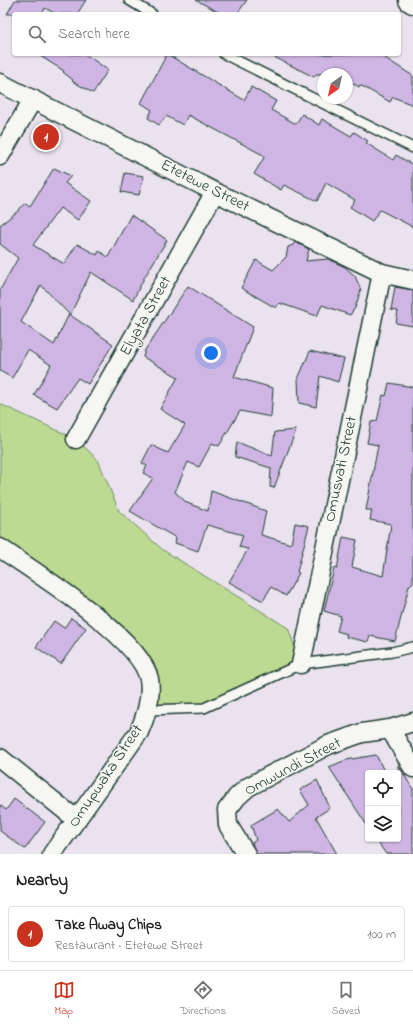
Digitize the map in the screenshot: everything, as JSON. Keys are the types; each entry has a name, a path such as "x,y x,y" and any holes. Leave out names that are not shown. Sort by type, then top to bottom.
{"street":[{"name":"Etetewe Street","path":"0,83 215,192 382,273 413,280"},
{"path":"0,156 33,99"},
{"name":"Elyata Street","path":"76,439 215,192"},
{"name":"Omusvati Street","path":"301,664 382,273"},
{"name":"Omupwaka Street","path":"0,548 79,602 136,653 149,678 148,710 139,732 52,854"},
{"name":"Omwundi Street","path":"246,854 228,825 227,810 248,786 328,745 362,733 390,729 413,722"},
{"path":"390,729 413,768"},
{"path":"0,758 77,820"}],"lane":[{"path":"129,0 149,12"},
{"path":"228,56 413,148"},
{"path":"148,710 204,708 253,688 301,664 392,652 413,647"}],"green space":[{"path":"0,404 76,439 98,460 119,511 163,550 288,628 301,664 204,708 148,710 136,653 0,548"}],"building":[{"path":"15,0 86,0 78,12 52,12 45,8 43,12 12,12 12,14 7,14"},
{"path":"196,0 247,0 238,12 218,12"},
{"path":"40,56 88,56 108,70 93,93 72,81 73,80 63,72 64,71"},
{"path":"166,56 170,56 244,100 251,87 276,101 271,110 296,124 302,114 319,125 322,119 351,136 354,132 368,141 366,143 393,160 396,155 413,165 413,227 380,210 372,221 350,207 355,200 326,183 317,201 284,185 281,190 254,174 265,156 188,115 183,125 166,116 159,125 148,118 152,110 141,103"},
{"path":"272,56 382,56 413,76 413,105 393,97 390,102 360,85 359,87 353,84 353,68 317,68 314,77"},
{"path":"54,168 71,176 65,183 91,201 78,220 60,208 33,245 64,264 77,244 97,255 99,251 108,257 131,215 167,240 144,278 133,300 91,272 70,315 113,344 88,384 78,378 57,408 34,395 51,365 28,350 12,378 0,371 0,290 18,258 0,244 0,225 18,211 25,203 30,206","holes":["41,285 69,314 54,345 21,322"]},
{"path":"125,173 144,176 139,195 121,192"},
{"path":"295,242 309,249 306,261 328,259 345,267 355,276 361,290 355,308 350,315 322,305 317,316 279,303 276,308 241,288 256,260 273,270 286,257 288,247 293,245"},
{"path":"188,286 253,327 234,377 273,388 271,417 240,411 219,446 212,443 199,467 188,462 175,492 187,503 208,511 211,491 266,511 261,535 291,544 295,523 309,526 297,572 299,573 286,596 271,587 263,601 229,582 248,549 239,547 243,535 207,525 198,551 175,543 176,538 130,511 153,478 143,473 147,466 142,463 151,445 168,453 185,425 160,409 178,377 143,357 145,350"},
{"path":"395,287 413,290 413,326 396,323 398,311 391,310"},
{"path":"310,351 344,359 338,382 320,376 316,407 299,403 298,379"},
{"path":"389,383 413,387 413,582 409,586 395,641 370,636 368,642 346,637 347,634 337,631 341,616 324,611 334,568 337,569 343,537 357,540 352,567 383,576 391,524 370,520 372,510 366,510 378,445 367,443 371,422 377,421 383,395 386,396"},
{"path":"296,430 274,488 270,487 271,468 235,457 237,442 272,456 275,432"},
{"path":"71,618 86,628 61,664 36,647 54,621 64,628"},
{"path":"376,755 384,770 365,770 365,822 329,767 346,760"},
{"path":"398,765 413,789 413,854 386,854 379,844 382,842 401,842 401,770 398,770"},
{"path":"317,780 330,808 316,817 337,854 256,854 252,843 256,840 251,825 278,809 289,822 309,805 300,790"},
{"path":"14,799 45,822 25,849 0,831 0,805 6,810"}],"place":[{"name":"Take Away Chips","path":"46,137"}]}
